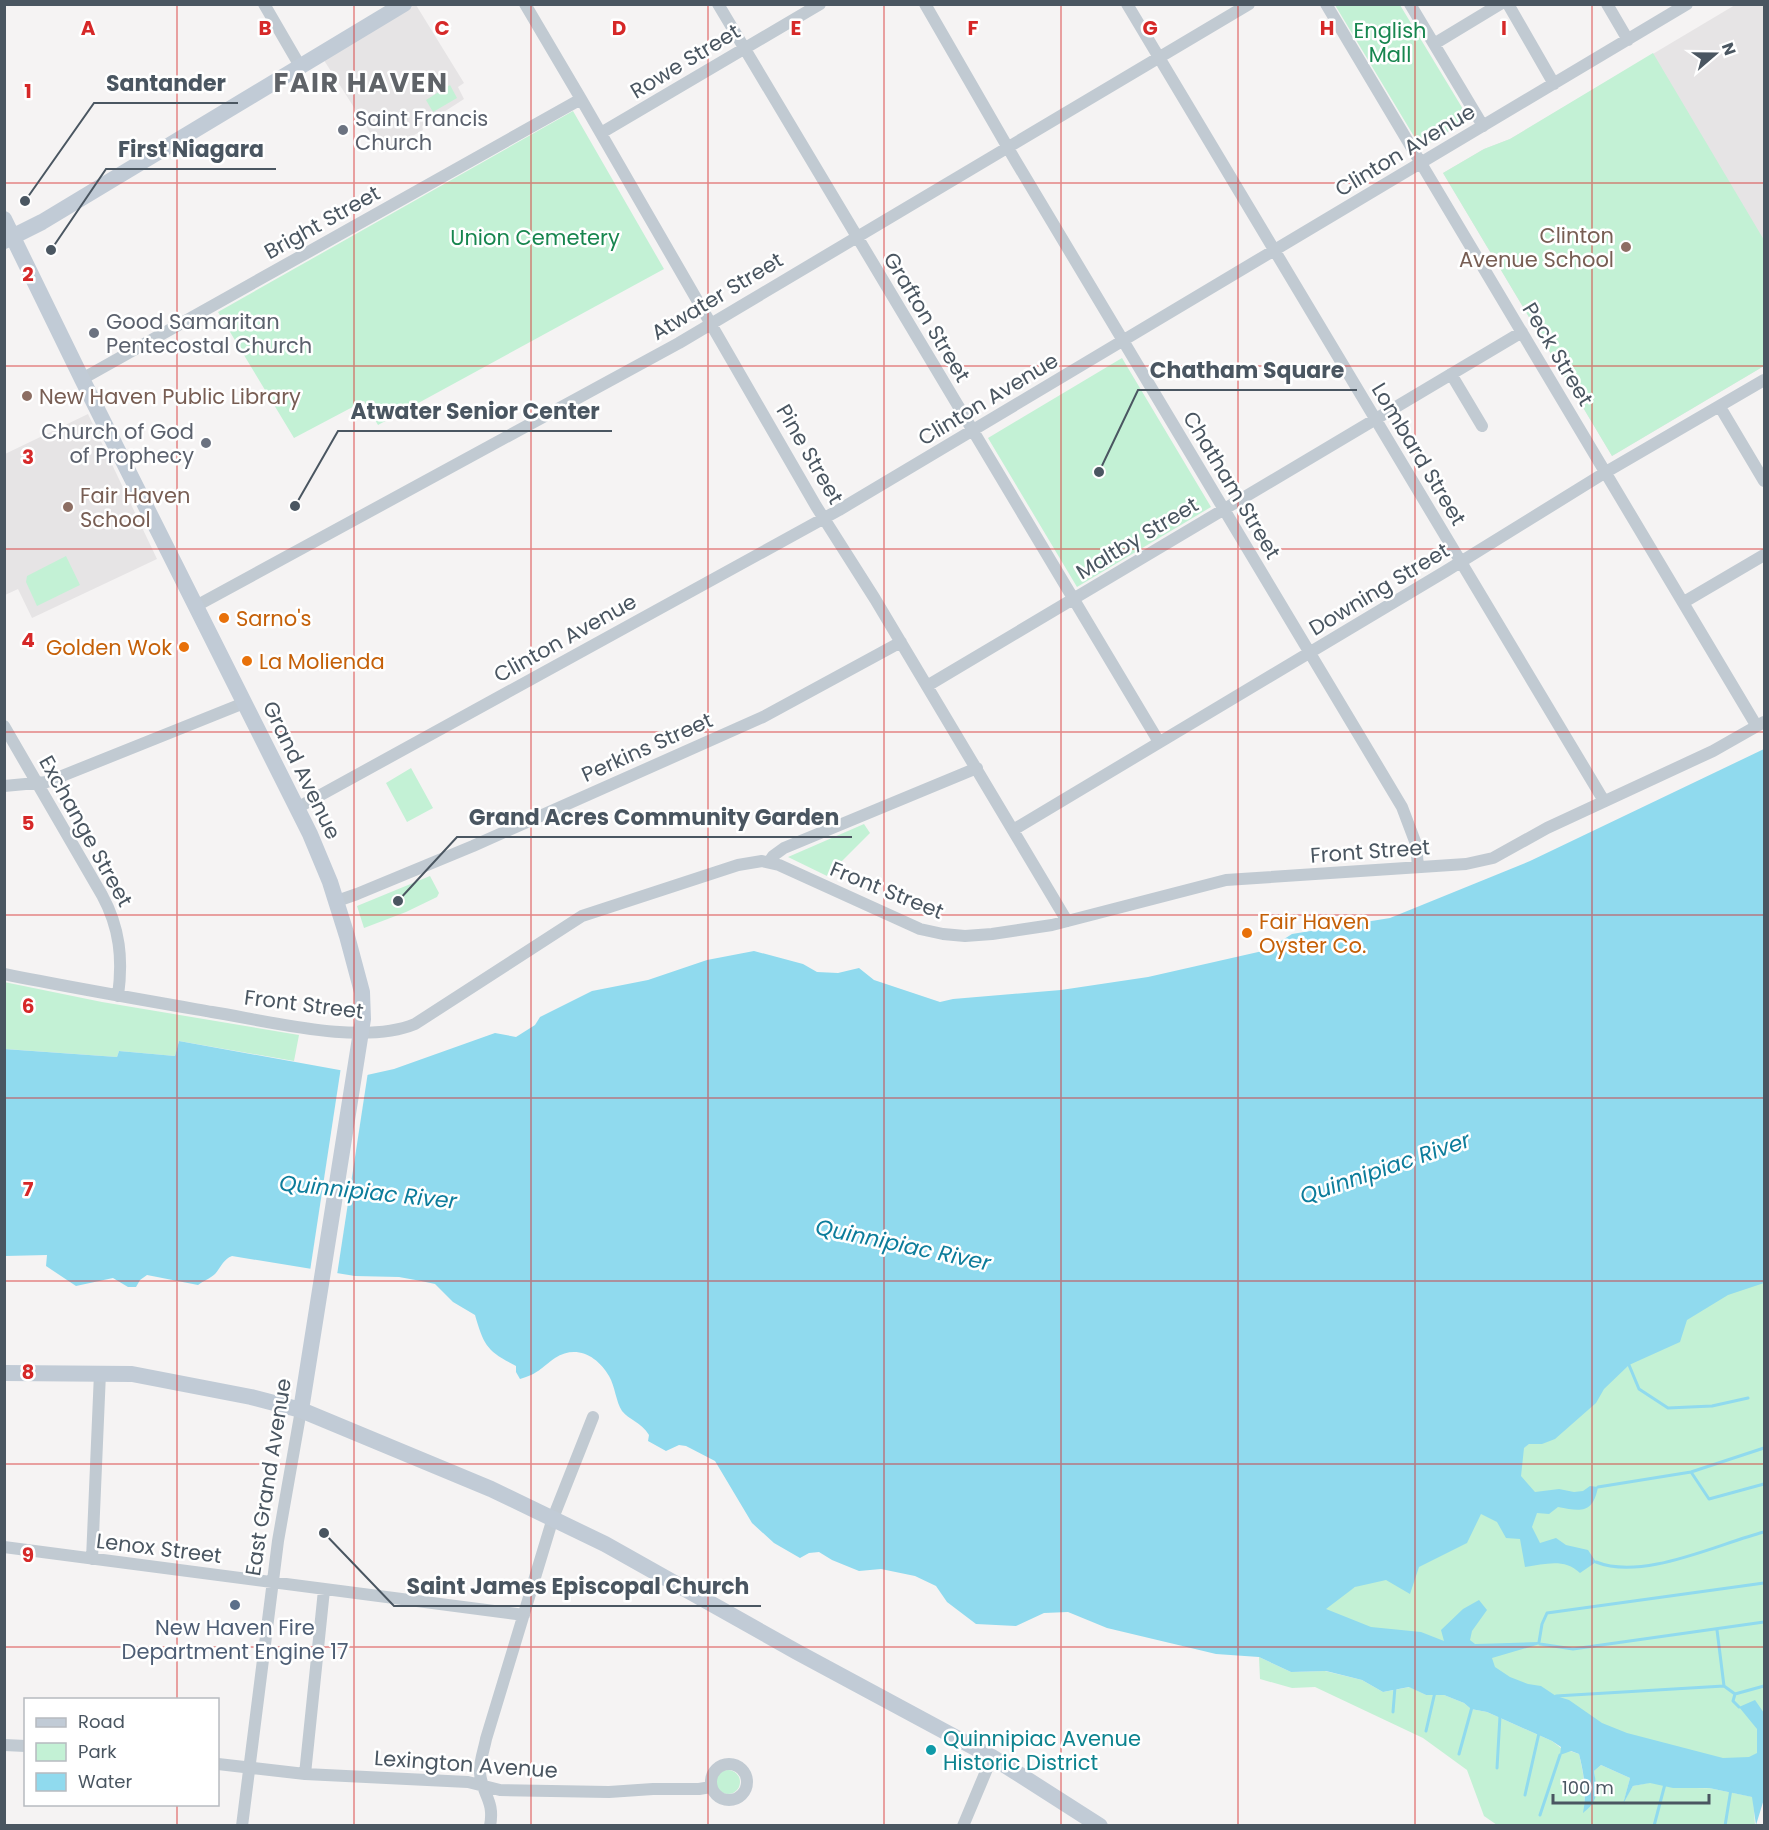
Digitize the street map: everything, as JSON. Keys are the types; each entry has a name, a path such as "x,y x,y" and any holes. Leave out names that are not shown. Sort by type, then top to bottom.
{"main road":[{"path":"9,239 42,222 404,4"},
{"name":"Grand Avenue","path":"4,219 9,239 82,379 297,808 337,901 362,992 364,1011 339,1172"},
{"name":"East Grand Avenue","path":"301,1410 339,1172"},
{"path":"4,1373 132,1374 251,1396 301,1410 555,1514 586,1536 605,1544 797,1652 992,1757 1100,1826"}],"street":[{"path":"264,4 300,66"},
{"name":"Pine Street","path":"525,4 824,517 1067,921"},
{"name":"Grafton Street","path":"718,4 1159,742"},
{"name":"Rowe Street","path":"601,133 820,4"},
{"name":"Chatham Street","path":"924,4 1402,807 1416,844 1418,867"},
{"name":"Lombard Street","path":"1127,4 1604,801"},
{"name":"Atwater Street","path":"196,606 711,324 1249,4"},
{"name":"Peck Street","path":"1326,4 1684,602 1760,723"},
{"path":"1410,4 1483,126"},
{"path":"1434,44 1500,4"},
{"path":"1508,4 1554,84"},
{"path":"1608,4 1628,40"},
{"name":"Clinton Avenue","path":"297,808 824,517 973,431 1687,4"},
{"name":"Bright Street","path":"82,379 581,99"},
{"name":"Maltby Street","path":"927,686 1522,332"},
{"path":"1451,374 1482,426"},
{"name":"Downing Street","path":"1013,830 1461,562 1606,472 1764,380"},
{"path":"1720,407 1764,481"},
{"path":"1684,602 1764,555"},
{"name":"Perkins Street","path":"337,901 473,846 763,717 901,642"},
{"path":"4,786 47,782 244,703"},
{"name":"Front Street","path":"4,974 118,996 340,1033 384,1032 415,1024 582,916 753,861 770,862 908,924 943,934 975,936 992,934 1067,921 1226,880 1466,864 1493,858 1541,831 1713,750 1760,723"},
{"name":"Exchange Street","path":"4,726 112,916 121,952 118,996"},
{"path":"770,862 773,856 784,848 977,768"},
{"path":"92,1559 100,1373"},
{"name":"East Grand Avenue","path":"242,1826 278,1541 301,1410"},
{"path":"490,1826 491,1802 484,1787 480,1769 486,1739 555,1514 593,1417"},
{"name":"Lenox Street","path":"4,1547 524,1615"},
{"path":"305,1774 324,1590"},
{"path":"4,1745 24,1746"},
{"path":"963,1826 992,1757"},
{"name":"Lexington Avenue","path":"219,1764 305,1774 468,1782 500,1790 609,1792 653,1789 699,1790 711,1787"}],"shaded area":[{"path":"404,5 416,5 464,83 458,87 464,99 422,126 423,130 383,153 320,54"},
{"name":"Clinton Avenue School","path":"1735,5 1764,5 1764,366 1612,456 1443,173 1484,149 1510,139"},
{"name":"Fair Haven School","path":"88,414 157,559 32,618 18,589 5,595 5,454"}],"green space":[{"name":"English Mall","path":"1335,5 1400,5 1469,119 1421,148"},
{"name":"Clinton Avenue School","path":"1653,53 1764,240 1764,366 1612,456 1443,173 1484,149 1510,139"},
{"path":"450,85 457,98 433,112 426,100"},
{"name":"Union Cemetery","path":"573,111 664,269 378,425 364,401 294,438 218,312"},
{"path":"1122,358 1211,507 1077,587 988,438"},
{"path":"66,556 80,585 37,606 26,582 27,576"},
{"path":"411,768 433,808 407,822 386,783"},
{"path":"864,824 870,833 827,876 788,857"},
{"path":"430,876 439,893 437,897 364,928 357,906"},
{"path":"4,982 102,1002 299,1035 294,1061 179,1041 175,1056 119,1051 117,1057 5,1049"},
{"path":"1764,1271 1764,1783 1695,1789 1709,1788 1753,1797 1755,1825 1497,1825 1484,1816 1467,1770 1423,1738 1315,1687 1292,1688 1260,1679 1259,1657 1291,1672 1325,1671 1362,1680 1383,1692 1410,1687 1426,1695 1444,1695 1464,1703 1471,1709 1487,1712 1552,1741 1561,1748 1579,1754 1584,1783 1584,1812 1597,1793 1594,1771 1601,1765 1630,1778 1624,1801 1633,1786 1648,1783 1452,1649 1310,1614 1518,1489 1520,1451 1675,1324"},
{"path":"728,1770 733,1771 739,1777 739,1787 733,1793 728,1794 723,1793 717,1787 716,1782 717,1777 723,1771"}],"water":[{"name":"Quinnipiac River","path":"1764,749 1764,1283 1728,1295 1687,1320 1680,1342 1629,1365 1604,1389 1596,1403 1555,1439 1542,1444 1529,1444 1524,1448 1521,1476 1535,1492 1559,1489 1574,1492 1583,1491 1590,1486 1598,1487 1593,1502 1585,1509 1574,1510 1558,1507 1549,1514 1537,1513 1532,1527 1540,1543 1556,1538 1566,1545 1588,1550 1596,1562 1580,1573 1568,1565 1561,1564 1525,1567 1520,1539 1506,1538 1497,1522 1481,1514 1467,1543 1419,1567 1410,1594 1386,1580 1355,1587 1326,1609 1371,1627 1421,1632 1444,1641 1441,1630 1463,1609 1479,1600 1487,1610 1472,1631 1470,1640 1475,1644 1539,1642 1540,1644 1492,1658 1495,1667 1510,1677 1541,1686 1556,1696 1569,1700 1602,1723 1627,1733 1723,1758 1749,1757 1757,1753 1757,1729 1739,1707 1755,1700 1764,1713 1764,1799 1756,1825 1752,1797 1709,1788 1673,1788 1650,1783 1633,1786 1623,1804 1630,1778 1601,1765 1594,1771 1595,1799 1583,1813 1585,1798 1579,1754 1571,1751 1560,1755 1561,1747 1552,1741 1487,1712 1471,1709 1464,1703 1444,1695 1426,1695 1409,1687 1383,1692 1362,1680 1326,1671 1291,1672 1259,1657 1216,1654 1107,1628 1068,1612 1044,1613 1016,1626 976,1624 947,1602 936,1586 915,1576 881,1569 859,1571 819,1552 809,1553 800,1558 774,1543 752,1523 715,1461 686,1446 679,1445 666,1451 648,1441 649,1435 646,1431 622,1411 609,1376 593,1358 579,1353 563,1354 535,1373 520,1379 516,1366 499,1356 484,1341 475,1315 453,1302 435,1284 399,1277 355,1276 232,1256 225,1260 214,1275 198,1285 147,1275 136,1287 128,1287 113,1278 76,1286 46,1266 47,1255 5,1256 4,1049 117,1057 119,1051 175,1056 179,1041 367,1075 394,1069 495,1033 516,1037 535,1025 540,1017 592,991 648,980 707,960 754,951 803,964 817,972 838,973 859,968 874,980 940,1002 1061,990 1148,977 1267,950 1292,934 1390,918 1530,861"}],"pier":[{"path":"341,1067 368,1072 337,1275 310,1271"}],"waterway":[{"path":"1629,1365 1639,1389 1668,1408 1712,1406 1748,1398"},
{"path":"1598,1487 1691,1472 1764,1448"},
{"path":"1691,1472 1709,1499 1764,1484"},
{"path":"1596,1562 1615,1567 1657,1564 1764,1532"},
{"path":"1539,1642 1542,1624 1547,1613 1764,1583"},
{"path":"1540,1644 1573,1649 1764,1622"},
{"path":"1717,1630 1724,1686 1735,1694 1733,1701 1739,1707"},
{"path":"1556,1696 1724,1686"},
{"path":"1735,1694 1764,1686"},
{"path":"1393,1712 1395,1687"},
{"path":"1426,1731 1435,1692"},
{"path":"1459,1754 1472,1707"},
{"path":"1497,1768 1500,1716"},
{"path":"1525,1795 1539,1733"},
{"path":"1540,1815 1560,1755"},
{"path":"1654,1826 1665,1784"},
{"path":"1725,1826 1731,1789"}],"place":[{"name":"Saint Francis Church","path":"343,130"},
{"name":"Santander","path":"25,201"},
{"name":"Clinton Avenue School","path":"1626,247"},
{"name":"First Niagara","path":"51,250"},
{"name":"Good Samaritan Pentecostal Church","path":"94,333"},
{"name":"New Haven Public Library","path":"27,396"},
{"name":"Church of God of Prophecy","path":"206,443"},
{"name":"Chatham Square","path":"1099,472"},
{"name":"Atwater Senior Center","path":"295,506"},
{"name":"Fair Haven School","path":"68,507"},
{"name":"Sarno's","path":"224,618"},
{"name":"Golden Wok","path":"184,647"},
{"name":"La Molienda","path":"247,661"},
{"name":"Grand Acres Community Garden","path":"398,901"},
{"name":"Fair Haven Oyster Co.","path":"1247,933"},
{"name":"Saint James Episcopal Church","path":"324,1533"},
{"name":"New Haven Fire Department Engine 17","path":"235,1605"},
{"name":"Quinnipiac Avenue Historic District","path":"931,1750"}],"district":[{"name":"FAIR HAVEN","path":"361,82"}]}
